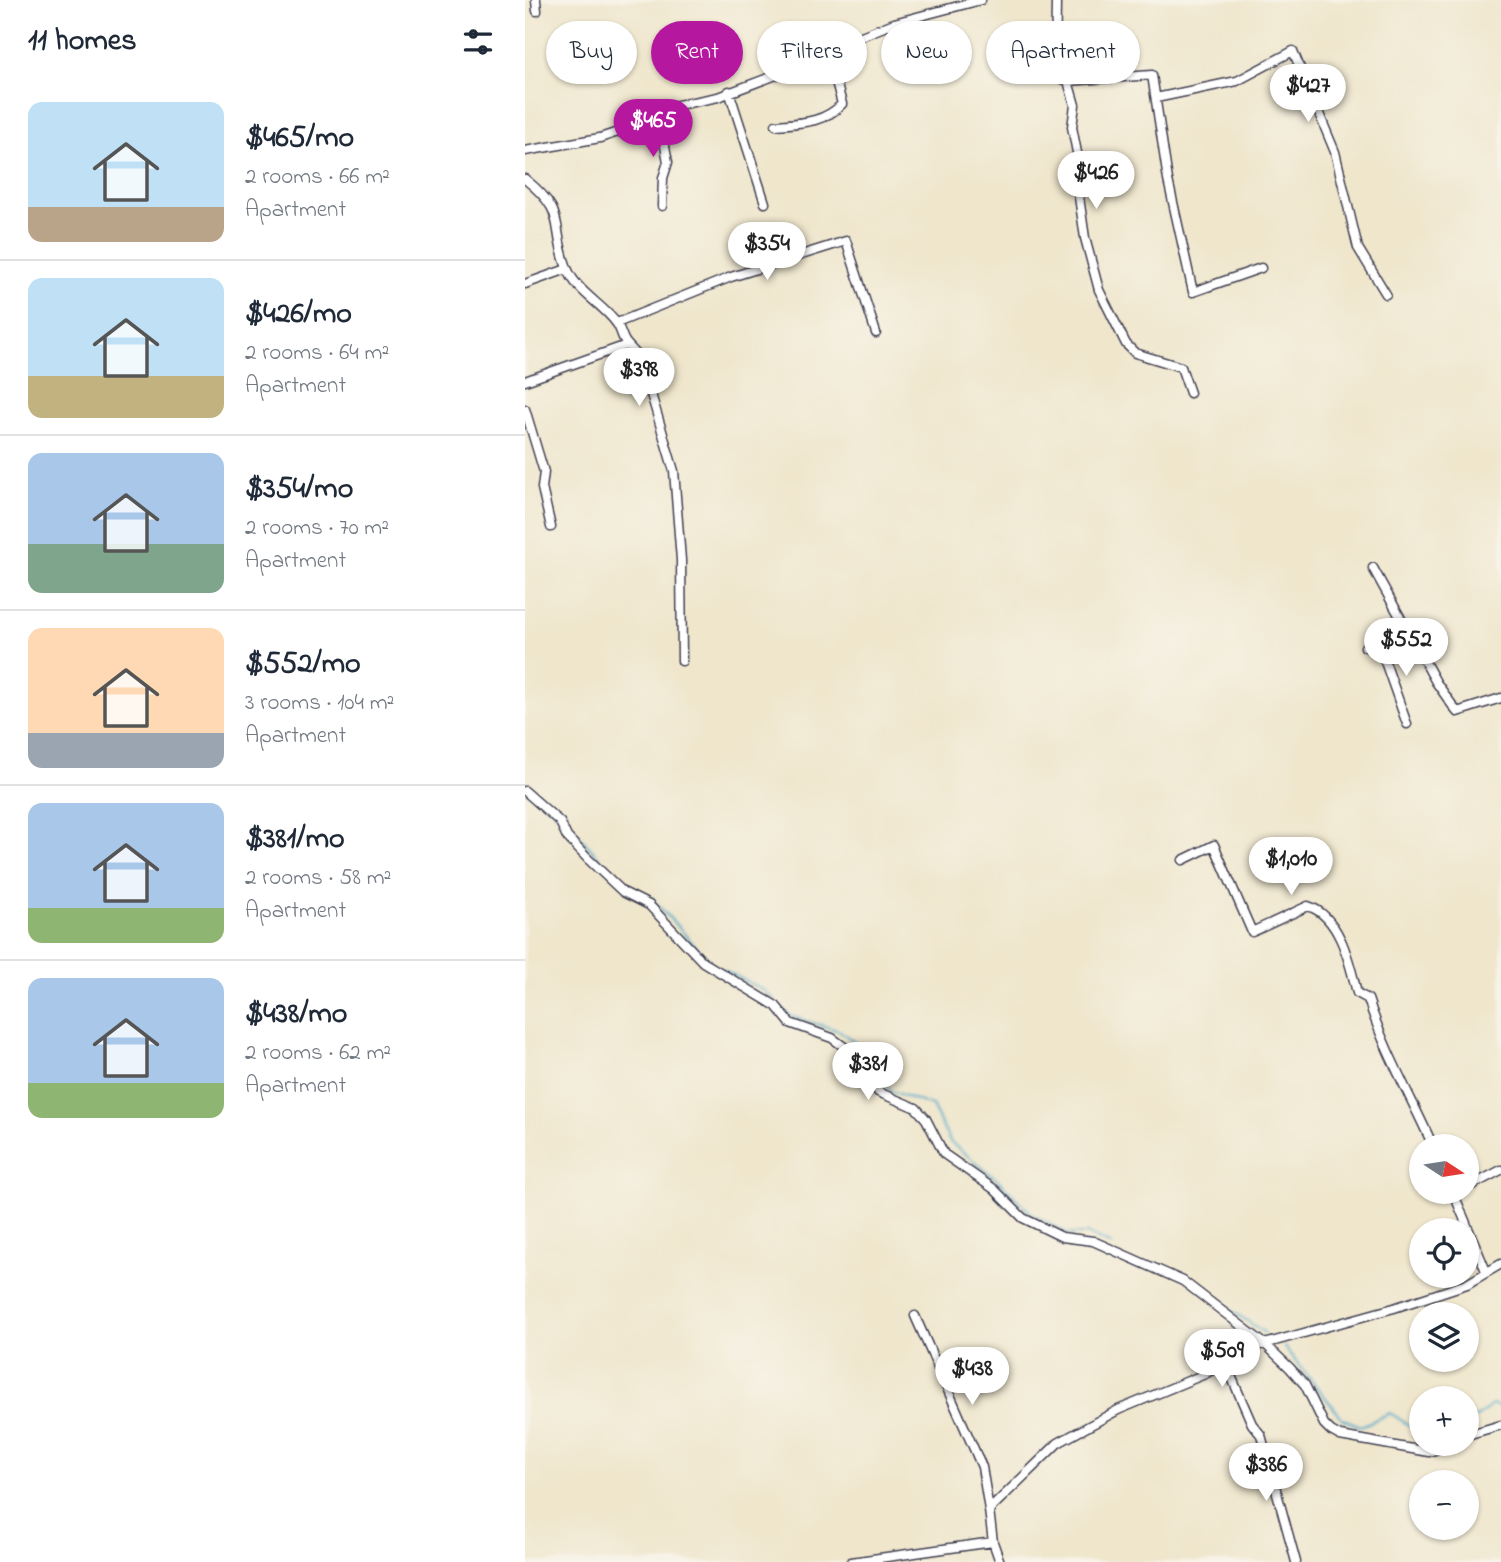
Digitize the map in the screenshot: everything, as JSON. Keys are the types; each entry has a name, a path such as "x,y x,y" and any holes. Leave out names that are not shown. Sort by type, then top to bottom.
{"street":[{"path":"536,0 537,11"},
{"path":"867,33 981,0"},
{"path":"1056,0 1056,21"},
{"path":"1156,98 1237,81 1293,51 1335,152 1359,248 1386,293"},
{"path":"1140,76 1152,75 1168,180 1193,292 1261,268"},
{"path":"525,151 600,138 639,125 659,109 718,97 757,81"},
{"path":"776,125 807,124 835,111 842,104 837,84"},
{"path":"1069,84 1075,104 1072,127 1079,163 1078,190 1085,238 1099,290 1126,344 1135,353 1181,367 1190,393"},
{"path":"729,91 765,203"},
{"path":"659,109 668,162 663,178 662,206"},
{"path":"525,179 547,197 555,211 567,269 590,301 617,323 627,345 636,349 642,364 674,471 681,560 682,661"},
{"path":"617,323 731,277 846,241 876,333"},
{"path":"525,284 567,269"},
{"path":"525,381 627,345"},
{"path":"525,409 544,472 542,488 551,527"},
{"path":"1373,568 1457,712 1501,698"},
{"path":"1365,646 1407,629"},
{"path":"1378,642 1407,724"},
{"path":"525,791 560,822 567,837 587,858 623,892 649,905 703,962 776,1006 790,1023 832,1038 865,1062 878,1092 916,1108 926,1119 944,1154 994,1189 1023,1217 1062,1237 1093,1241 1183,1281 1265,1344 1305,1385 1324,1424 1340,1436 1409,1448"},
{"path":"1183,860 1214,845 1252,932 1308,906 1325,916 1337,930 1357,993 1368,999 1393,1057 1400,1082 1411,1098 1428,1134"},
{"path":"1479,1182 1501,1170"},
{"path":"1460,1204 1486,1271"},
{"path":"989,1510 1058,1443 1118,1410 1250,1348 1394,1308 1467,1284 1501,1264"},
{"path":"915,1316 982,1467 993,1542 1000,1562"},
{"path":"1225,1362 1252,1424 1261,1436 1296,1562"},
{"path":"1479,1432 1501,1425"},
{"path":"851,1562 993,1542"}],"waterway":[{"path":"525,782 538,797"},
{"path":"542,801 568,823 620,882 652,899 711,963"},
{"path":"722,969 763,990 774,1000"},
{"path":"786,1011 790,1016 840,1031 876,1058 883,1081 891,1091 932,1106 950,1142 999,1181 1031,1213 1068,1234 1087,1234 1112,1245"},
{"path":"1198,1288 1265,1333"},
{"path":"1284,1347 1343,1419 1361,1426 1390,1413 1409,1425"},
{"path":"1479,1415 1492,1405 1501,1408"}]}
